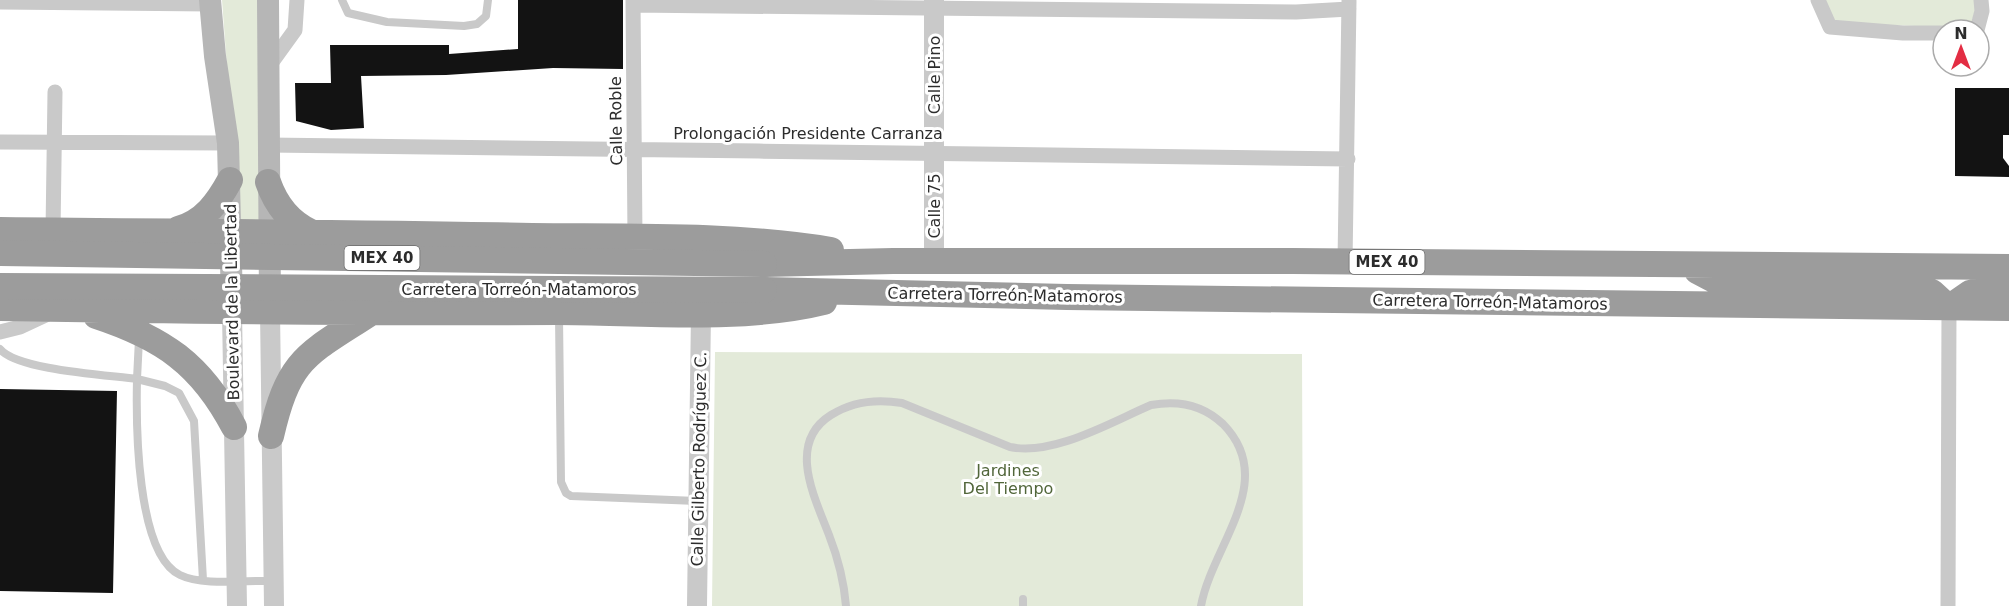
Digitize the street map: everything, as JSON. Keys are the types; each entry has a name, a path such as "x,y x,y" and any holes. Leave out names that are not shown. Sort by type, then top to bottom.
{"highway":[{"path":"167,230 190,225 208,212 230,180"},
{"path":"268,182 275,200 287,216 321,232 326,244 324,270 333,294 360,314"},
{"path":"0,230 167,230 635,238 797,245 893,261"},
{"path":"144,321 159,301 171,274 167,230"},
{"name":"MEX 40","path":"0,253 765,264 893,261 1345,261 2009,267"},
{"path":"1684,264 1716,281 1754,286 1913,289 1932,292 1949,308 1970,293 2009,288"},
{"name":"Carretera Torreón-Matamoros","path":"0,286 765,290 2009,308"},
{"path":"0,308 66,309 144,321 232,312 360,314 701,312 785,310 861,292"},
{"path":"270,436 285,385 297,365 360,314"},
{"path":"144,321 186,361 221,402 234,427"}],"main road":[{"path":"268,0 270,312"},
{"name":"Boulevard de la Libertad","path":"210,2 228,143 232,232 232,312"}],"street":[{"path":"269,66 295,30 297,0"},
{"path":"1818,0 1830,27 1931,33"},
{"path":"1980,18 1981,0"},
{"path":"4,1 210,2"},
{"path":"633,2 1296,6 1349,4 1345,261"},
{"name":"Calle Roble","path":"633,2 635,238"},
{"name":"Calle Pino","path":"933,151 934,4"},
{"path":"53,231 55,92"},
{"path":"0,142 228,143"},
{"name":"Prolongación Presidente Carranza","path":"268,145 635,151 933,151 1347,159"},
{"name":"Calle 75","path":"933,151 934,261"},
{"path":"1948,606 1949,308"},
{"path":"0,332 20,327 66,309"},
{"name":"Boulevard de la Libertad","path":"232,312 237,606"},
{"path":"270,312 274,606"},
{"name":"Calle Gilberto Rodríguez C.","path":"697,606 701,312"}],"lane":[{"path":"342,0 348,13 364,18 464,26 477,24 486,16 488,0"},
{"path":"558,312 561,482 566,493 582,496 698,501"},
{"path":"144,321 137,379 142,490 148,525 166,564 182,576 203,580 273,581"},
{"path":"0,349 14,360 32,365 137,379 165,386 179,393 194,421 203,580"},
{"path":"846,606 845,585 836,555 808,481 809,444 819,425 836,412 852,405 885,400 902,403 1011,447 1025,450 1048,448 1151,405 1166,402 1197,406 1215,417 1231,432 1241,450 1246,475 1244,496 1205,588 1201,606"}],"green space":[{"path":"222,0 264,0 261,225 239,228"},
{"path":"1824,0 1978,0 1973,18 1931,18 1931,27 1833,23"},
{"name":"Jardines Del Tiempo","path":"715,352 1302,354 1303,606 712,606"}],"building":[{"path":"518,0 623,0 623,69 553,68 446,75 361,76 364,128 331,130 296,121 295,83 331,83 330,45 449,45 449,54 518,49"},
{"path":"1955,88 2009,88 2009,135 2003,135 2003,158 2009,166 2009,177 1955,176"},
{"path":"0,389 117,391 113,593 0,591"}]}
